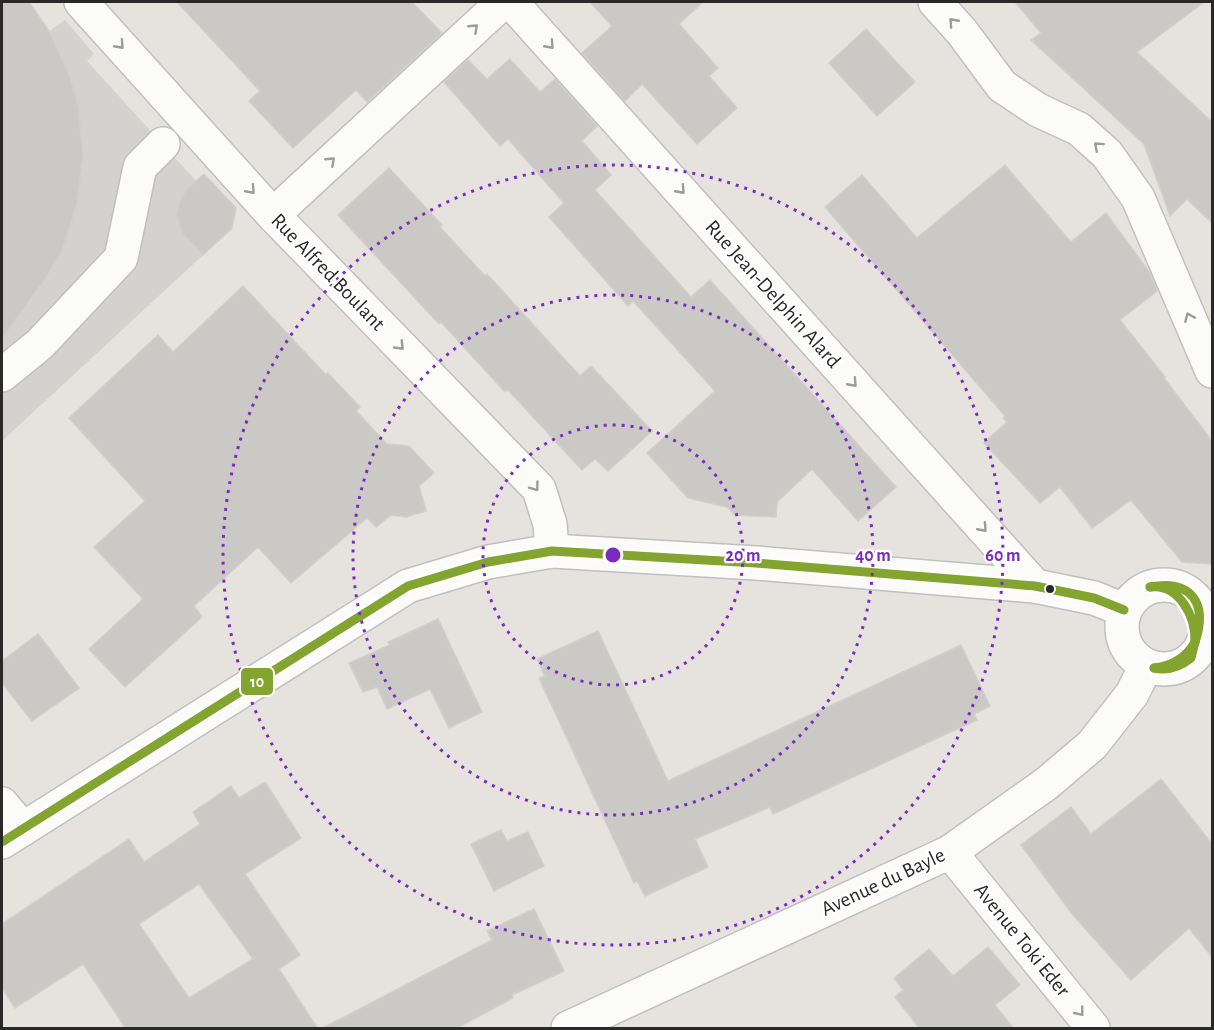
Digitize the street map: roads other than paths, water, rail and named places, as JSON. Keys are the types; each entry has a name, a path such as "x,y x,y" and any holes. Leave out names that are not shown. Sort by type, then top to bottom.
{"street":[{"name":"Rue Alfred Boulant","path":"81,2 273,215 539,489 550,524 552,551"},
{"path":"273,215 503,2"},
{"name":"Rue Jean-Delphin Alard","path":"512,2 1035,586"},
{"path":"935,2 962,32 1002,86 1038,110 1079,129 1107,154 1138,198 1212,371"},
{"path":"2,375 40,344 121,258 140,167 163,144"},
{"path":"2,804 12,835 408,586 488,562 552,551 756,563 1035,586 1094,598 1124,610"},
{"path":"1157,585 1171,585 1185,590 1208,610 1204,640 1198,652 1187,662 1174,668 1160,669 1146,666 1127,648 1122,637 1121,623 1124,610 1132,598 1157,585"},
{"name":"Avenue du Bayle","path":"590,1024 950,852 1046,784 1092,745 1132,694 1146,666"},
{"name":"Avenue Toki Eder","path":"950,852 1093,1029"}]}
